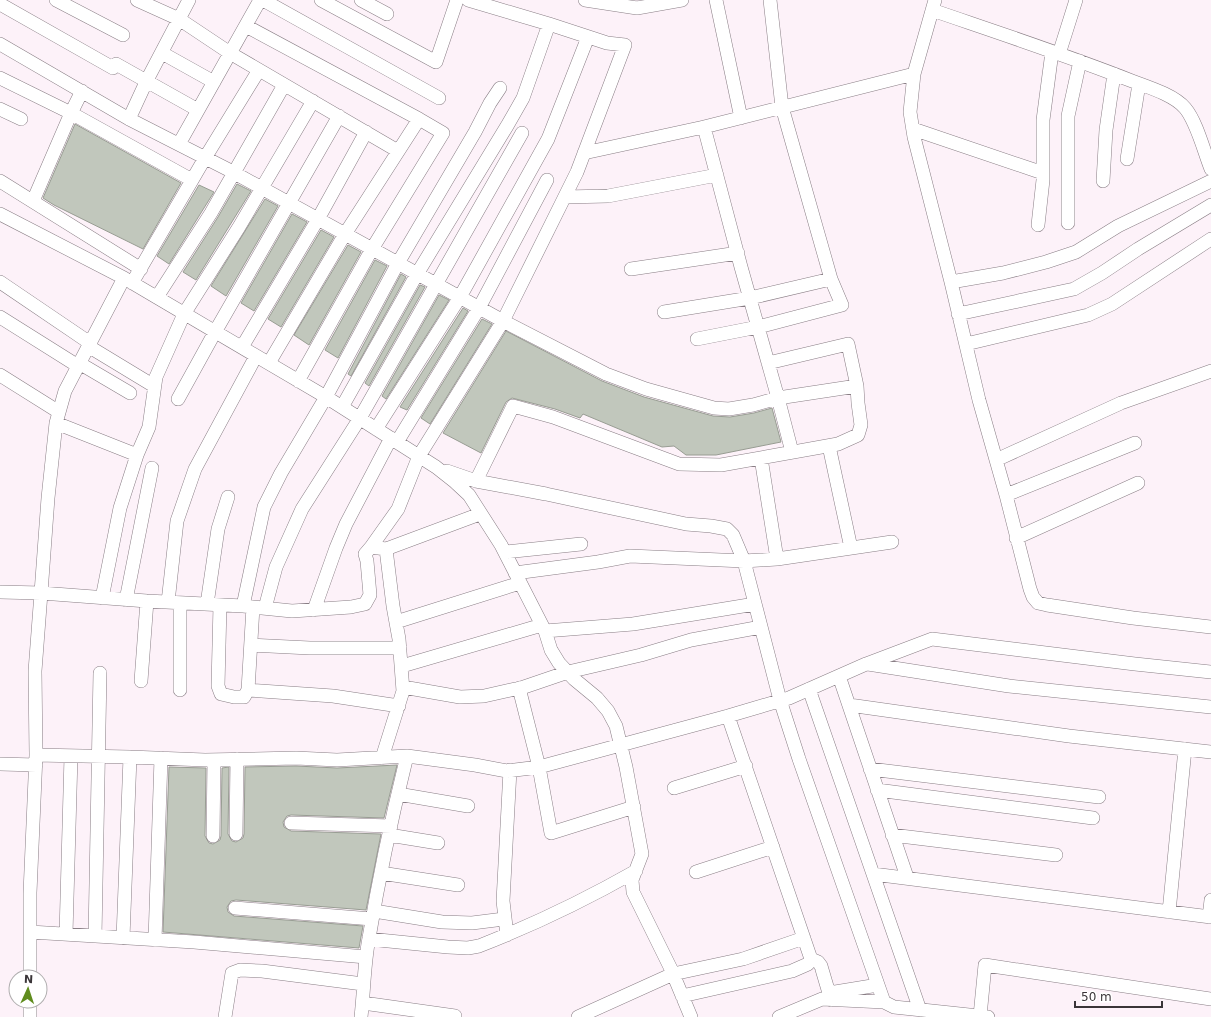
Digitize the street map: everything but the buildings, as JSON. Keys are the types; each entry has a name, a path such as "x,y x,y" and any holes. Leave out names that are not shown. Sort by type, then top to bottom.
{"street":[{"path":"56,0 123,35"},
{"path":"137,0 179,19 230,53 398,151"},
{"path":"129,119 147,80 189,0"},
{"path":"179,144 230,53 262,0 439,98"},
{"path":"321,0 436,62 457,0"},
{"path":"361,0 387,14"},
{"path":"0,592 41,593 126,600 214,604 292,611 352,607 365,604 370,596 365,554 398,509 419,456 503,321 577,172 625,45 607,43 468,0"},
{"path":"585,0 638,4 682,0"},
{"path":"716,0 740,118"},
{"path":"697,339 758,327 842,305 831,280 782,107 770,0"},
{"path":"1038,225 1043,173 1043,120 1055,53 1076,0"},
{"path":"0,4 113,68 116,64 147,80 198,110"},
{"path":"1211,169 1192,119 1185,108 1178,102 1160,92 1140,84 1055,53 933,5 914,74 910,112 979,400 1006,495 1032,597 1038,603 1132,618 1211,627"},
{"path":"342,407 417,274 508,126 523,98 549,24"},
{"path":"246,26 443,132 372,249 298,381"},
{"path":"376,429 460,297 548,139 588,37"},
{"path":"0,44 129,119 234,173 503,321 606,374 646,389 714,408 729,409 753,405 778,398 858,386"},
{"path":"162,53 214,82"},
{"path":"1068,223 1068,116 1080,61"},
{"path":"30,969 30,893 36,760 35,670 48,498 58,418 65,391 89,344 128,281 141,269 205,158 259,70"},
{"path":"584,153 704,127 914,74"},
{"path":"1103,181 1106,130 1114,74"},
{"path":"0,78 71,113 192,180"},
{"path":"156,297 211,213 284,84"},
{"path":"1127,159 1140,84"},
{"path":"228,497 218,529 214,604 218,686 221,694 234,697 244,697 248,690 254,607 264,507 281,473 326,397 398,263 500,88"},
{"path":"33,201 82,91"},
{"path":"102,598 120,508 137,455 149,427 156,377 184,314 313,102"},
{"path":"0,109 21,119"},
{"path":"178,399 339,116"},
{"path":"269,363 345,234 419,119"},
{"path":"704,127 792,452"},
{"path":"913,129 1043,173"},
{"path":"242,347 318,219 366,132"},
{"path":"254,607 276,567 302,509 360,418 522,133"},
{"path":"565,197 608,196 717,175"},
{"path":"0,180 141,269"},
{"path":"314,610 346,524 394,440 479,308 548,180"},
{"path":"951,282 1010,271 1046,262 1076,252 1118,226 1211,181"},
{"path":"958,314 1074,289 1211,205"},
{"path":"0,214 128,281 326,397 436,467 469,495 518,578 543,628 551,650 559,663 574,679 597,698 608,711 616,726 634,807 642,854 632,880 634,892 673,974 690,1017"},
{"path":"966,344 1041,327 1094,312 1112,304 1211,239"},
{"path":"631,269 738,253"},
{"path":"664,312 750,298 831,280"},
{"path":"0,282 89,344 154,386"},
{"path":"0,317 79,365 130,393"},
{"path":"476,481 513,406 553,417 679,464 722,465 829,446 838,444 858,435 861,426 858,403 858,386 848,344 768,363"},
{"path":"180,690 174,603 177,522 194,469 256,356"},
{"path":"996,460 1121,403 1211,370"},
{"path":"0,375 58,418 137,455"},
{"path":"1006,495 1135,443"},
{"path":"829,446 851,548"},
{"path":"761,458 777,559"},
{"path":"436,467 476,481 546,494 686,524 711,526 727,530 733,535 744,561 780,700 799,759 884,1002"},
{"path":"126,600 152,468"},
{"path":"1016,538 1138,483"},
{"path":"371,547 386,549 480,514"},
{"path":"396,622 518,578 630,556 744,561 777,559 892,542"},
{"path":"504,552 581,544"},
{"path":"382,758 399,706 403,687 400,648 386,549"},
{"path":"142,681 147,601"},
{"path":"402,666 543,628 633,624 755,604"},
{"path":"403,687 460,697 484,696 520,688 568,672 641,655 692,640 761,627"},
{"path":"0,764 71,756 214,760 296,758 337,760 407,756 510,770 539,767 728,716 788,698 866,664 932,639 1211,672"},
{"path":"251,644 310,648 400,648"},
{"path":"866,664 1009,686 1211,707"},
{"path":"95,936 100,673"},
{"path":"839,676 906,877"},
{"path":"520,688 539,767 551,833 634,807"},
{"path":"809,689 920,1010"},
{"path":"248,690 333,696 399,706"},
{"path":"849,705 1070,736 1211,752"},
{"path":"728,716 811,959 818,962 821,966 830,996"},
{"path":"1169,912 1185,749"},
{"path":"66,934 71,756"},
{"path":"361,1017 368,939 390,830 407,756"},
{"path":"123,938 130,757"},
{"path":"155,940 161,758"},
{"path":"236,834 238,759"},
{"path":"213,836 214,760"},
{"path":"674,788 746,766"},
{"path":"870,769 1099,797"},
{"path":"507,935 502,901 510,770"},
{"path":"878,790 1093,818"},
{"path":"398,794 468,806"},
{"path":"292,823 390,830 438,843"},
{"path":"892,835 1056,855"},
{"path":"696,872 773,847"},
{"path":"368,939 468,948 479,946 507,935 600,892 636,871"},
{"path":"381,874 458,885"},
{"path":"873,874 906,877 1210,917 1211,900"},
{"path":"235,908 373,915 442,922 472,922 504,919"},
{"path":"30,932 155,940 366,957"},
{"path":"578,1017 673,974 743,959 804,938"},
{"path":"682,996 792,971 808,964 811,959"},
{"path":"830,996 884,1002 894,1007 920,1010 942,1015 984,1017 985,965 1211,999"},
{"path":"225,1017 232,973 240,970 262,971 363,984"},
{"path":"779,1017 830,996 878,985"},
{"path":"363,1003 455,1016"}]}
